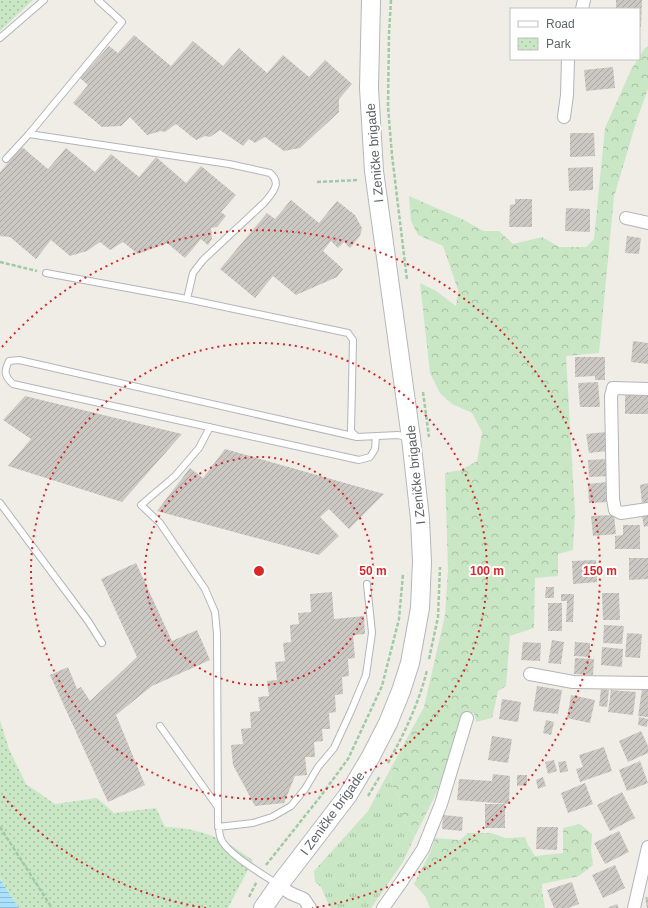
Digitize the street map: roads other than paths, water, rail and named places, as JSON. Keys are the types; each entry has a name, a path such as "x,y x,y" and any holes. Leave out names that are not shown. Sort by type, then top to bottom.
{"street":[{"name":"I Zeničke brigade","path":"263,908 348,795 370,758 388,723 410,664 420,608 422,562 420,519 412,438 374,171 369,88 371,0"},
{"path":"564,117 567,95 568,60"},
{"path":"626,218 648,223"},
{"path":"648,389 613,388 610,396 615,510 622,513 648,509"},
{"path":"530,674 573,682 648,683"},
{"path":"383,908 423,849 441,804 467,718"},
{"path":"634,908 648,847"},
{"path":"279,885 290,893 304,900 310,908"}],"lane":[{"path":"0,38 44,0"},
{"path":"6,159 29,134 122,22 98,0"},
{"path":"29,134 229,164 270,173 275,177 276,182 273,192 265,202 197,267 193,273 187,299"},
{"path":"46,273 187,299 348,333 353,340 351,431 357,437"},
{"path":"376,436 376,449 370,457 359,460 13,384 8,380 5,371 9,361 19,360 357,437 376,436 398,435 412,438"},
{"path":"210,427 199,448 175,476 141,505 160,523 205,590 215,612 217,634 218,827 221,839 227,848 279,885"},
{"path":"0,503 88,621 102,643"},
{"path":"218,827 259,821 272,817 291,806 318,767 334,748 366,675 372,633 367,584"},
{"path":"160,726 218,806"}],"water":[{"path":"0,879 2,882 19,908 0,908"}]}
